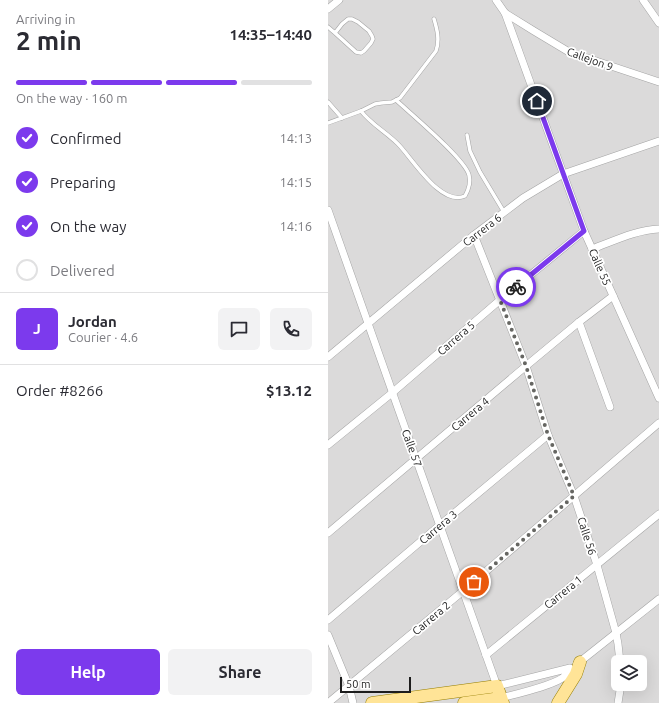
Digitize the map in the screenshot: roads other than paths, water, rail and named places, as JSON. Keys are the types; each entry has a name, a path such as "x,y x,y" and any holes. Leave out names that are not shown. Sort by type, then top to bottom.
{"main road":[{"path":"558,703 576,674 575,665"},
{"path":"372,703 497,686 502,700 464,703"},
{"path":"484,688 488,701"}],"street":[{"path":"328,9 338,0"},
{"name":"Calle 55","path":"496,0 506,13 584,231 659,398"},
{"path":"643,0 659,23"},
{"name":"Callejon 9","path":"506,13 534,32 569,52 659,82"},
{"name":"Carrera 6","path":"328,357 474,235 522,198 563,174 659,142"},
{"name":"Calle 57","path":"328,210 497,686"},
{"path":"592,249 626,236 651,229 659,229"},
{"name":"Carrera 5","path":"328,445 584,231"},
{"name":"Calle 56","path":"474,235 526,366 548,435 574,496 597,565 616,633 619,655"},
{"name":"Carrera 4","path":"328,533 526,366 613,296"},
{"path":"579,322 610,406"},
{"name":"Carrera 2","path":"328,703 463,591 659,423"},
{"name":"Carrera 3","path":"328,620 548,435"},
{"name":"Carrera 1","path":"486,655 659,514"},
{"path":"502,700 560,680 575,665 659,599"},
{"path":"328,635 349,686 353,703"},
{"path":"497,686 575,665"},
{"path":"618,703 620,691"}],"lane":[{"path":"328,26 335,33 356,52 361,53 364,51 373,39 369,32 358,22 352,19 348,19 335,33"},
{"path":"328,123 361,111 375,104 392,102 400,98 436,51 438,40 434,19"},
{"path":"361,111 398,144 427,180 447,196 456,198 465,196 469,189 470,182 469,174 464,166 446,146 396,100"},
{"path":"328,102 342,118"},
{"path":"467,135 470,151 480,172 504,212"}]}
